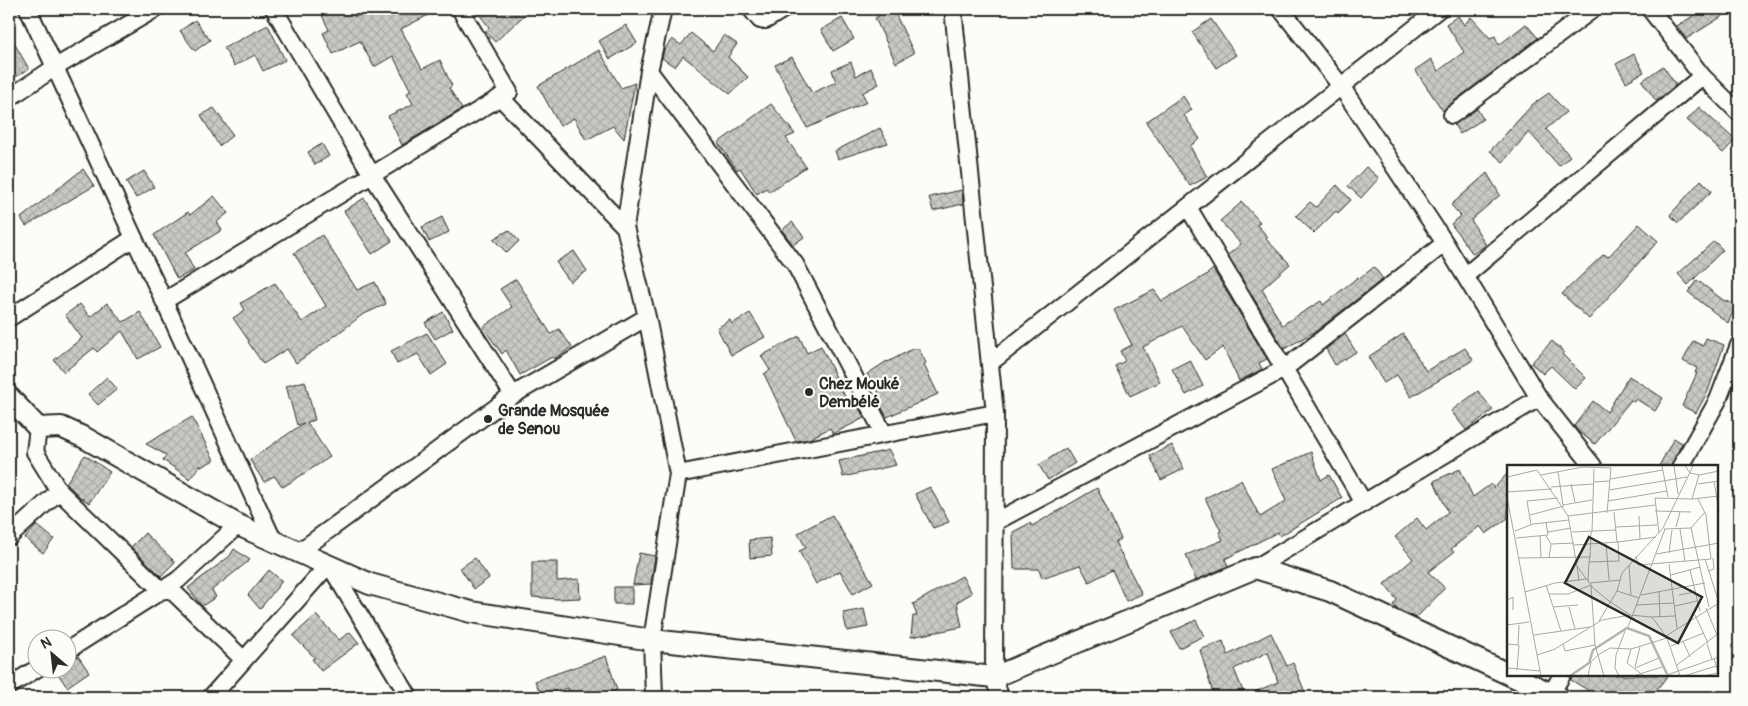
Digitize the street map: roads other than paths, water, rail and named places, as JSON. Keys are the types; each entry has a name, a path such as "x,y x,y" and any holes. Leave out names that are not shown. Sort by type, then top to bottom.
{"street":[{"path":"28,9 273,540"},
{"path":"9,98 54,68 155,9"},
{"path":"274,9 372,175 513,395"},
{"path":"164,301 509,92 460,9"},
{"path":"654,697 652,640 678,474 647,317 625,228 649,71 663,9"},
{"path":"751,9 760,20 766,20 784,9"},
{"path":"954,9 995,412 994,677 1000,697"},
{"path":"1281,9 1341,86 1445,243 1539,398 1592,465"},
{"path":"990,364 1439,9"},
{"path":"1452,115 1593,9"},
{"path":"1650,9 1702,76 1739,113"},
{"path":"649,71 795,264 884,434"},
{"path":"1465,276 1702,76"},
{"path":"500,97 625,228"},
{"path":"1188,207 1364,503"},
{"path":"9,318 134,238"},
{"path":"994,522 1284,369 1445,243"},
{"path":"300,551 513,395 647,317"},
{"path":"1682,465 1718,400 1739,345"},
{"path":"9,397 38,428 36,452 58,491 244,660"},
{"path":"38,428 61,426 238,525 300,551 370,584 471,612 652,640 994,677 1255,568 1539,398"},
{"path":"678,474 995,412"},
{"path":"9,537 58,491"},
{"path":"78,644 178,580 238,525"},
{"path":"211,697 329,564"},
{"path":"329,564 409,697"},
{"path":"1255,568 1330,591 1507,673"},
{"path":"9,686 28,674"},
{"path":"1513,676 1555,696 1562,676"},
{"path":"987,697 994,677"}],"place":[{"name":"Chez Mouké Dembélé","path":"809,392"},
{"name":"Grande Mosquée de Senou","path":"488,419"}]}
